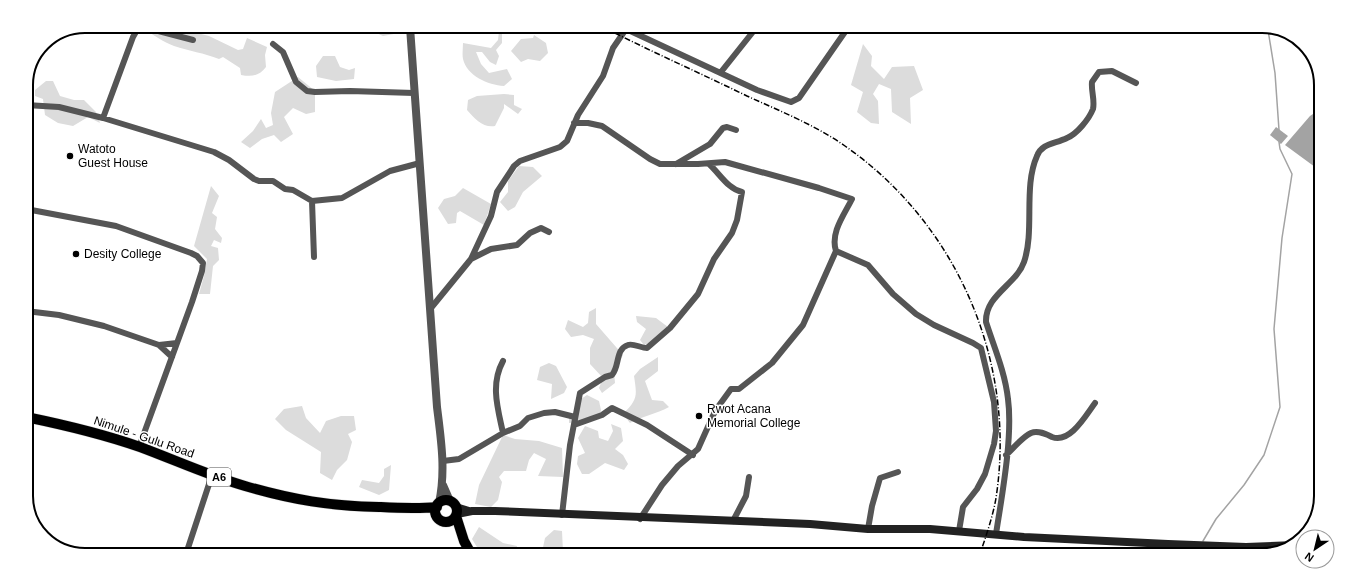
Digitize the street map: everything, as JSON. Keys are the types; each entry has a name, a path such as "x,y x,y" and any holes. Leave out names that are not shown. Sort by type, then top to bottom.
{"main road":[{"name":"Nimule - Gulu Road","path":"33,418 77,427 139,447 212,475 257,490 318,504 356,507 418,509 438,508"},
{"path":"438,508 472,511 733,521 868,529 959,532 1024,537 1191,545 1246,547 1277,546"},
{"name":"A6","path":"438,508 440,519 446,522 464,541"},
{"path":"446,522 451,521 455,510"},
{"name":"A6","path":"455,510 464,541 468,548"}],"street":[{"path":"103,118 132,37 135,33"},
{"path":"166,33 193,40"},
{"path":"410,33 437,407 443,461 443,486 438,508"},
{"path":"431,308 471,259 491,216 497,192 514,166 520,161 563,145 569,137 574,123 608,66 613,48 623,33"},
{"path":"636,33 677,54 721,72 757,90 786,101 794,102 799,98 844,33"},
{"path":"721,72 752,33"},
{"path":"273,44 283,52 296,82 307,90 316,92 350,91 414,93"},
{"path":"996,534 1006,455 1008,399 1001,367 986,322 986,314 992,300 1024,263 1029,234 1029,209 1034,163 1040,150 1045,146 1068,138 1085,122 1092,110 1094,99 1092,82 1099,72 1112,71 1136,84"},
{"path":"33,105 59,107 103,118 222,155 259,181 273,181 285,189 293,190 312,201 342,198 390,171 420,163"},
{"path":"574,123 588,123 602,126 656,162 675,165 725,162 819,188 852,199 836,233 834,244 836,251 803,325 772,363 739,389 731,389 723,398 715,411 702,443 693,455 678,466 662,485 640,518"},
{"path":"675,165 710,144 723,128 727,127 736,130"},
{"path":"562,514 575,417 580,393 605,377 612,375 616,368 619,354 629,344 647,348 670,328 698,294 714,259 732,233 737,220 742,192 727,185 723,177 709,164"},
{"path":"312,201 314,257"},
{"path":"33,210 116,226 197,256 202,263 202,271 139,447"},
{"path":"471,259 490,249 517,245 527,235 540,228 549,232"},
{"path":"836,251 868,265 893,294 916,314 934,325 974,342 981,348 994,402 996,431 986,474 963,507 959,532"},
{"path":"33,312 82,320 159,345 177,343"},
{"path":"159,345 172,357"},
{"path":"503,362 497,378 495,398 503,433"},
{"path":"1006,455 1031,433 1037,432 1059,438 1066,436 1096,404"},
{"path":"574,425 602,415 612,408 647,425 693,455"},
{"path":"443,461 459,459 503,433 520,426 528,418 544,413 555,412 575,417"},
{"path":"868,529 872,506 880,478 898,472"},
{"path":"188,548 212,475"},
{"path":"733,521 746,496 749,477"},
{"path":"443,486 455,510"}],"shaded area":[{"path":"151,33 197,33 209,36 238,50 243,49 247,38 267,47 265,55 266,67 255,75 241,75 240,68 223,57 219,59 180,48"},
{"path":"376,33 399,33 383,36"},
{"path":"499,33 503,33 502,43 496,50 499,56 496,65 490,62 482,52 476,52 481,64 489,73 507,69 512,79 504,86 485,82 474,75 465,65 463,59 463,43 491,48 498,40"},
{"path":"534,35 546,43 548,53 540,61 528,59 521,62 511,51 521,39 533,38"},
{"path":"863,44 872,56 871,66 884,79 892,67 914,66 923,90 910,98 911,124 892,112 891,89 879,84 873,94 878,101 879,124 871,123 857,112 863,92 851,85"},
{"path":"323,56 335,56 340,67 349,70 355,68 354,79 336,81 317,77 316,66"},
{"path":"298,77 315,91 315,112 306,114 293,108 284,117 293,134 281,142 274,135 262,139 250,148 241,142 253,131 261,119 266,128 273,125 271,113 275,92"},
{"path":"46,81 53,81 60,96 74,100 84,100 96,112 100,123 88,117 73,126 58,123 45,115 43,99 35,96 35,90"},
{"path":"504,94 514,95 514,105 522,109 518,114 504,104 504,108 495,126 487,126 476,120 467,110 468,100 477,96"},
{"path":"1314,113 1314,166 1285,145"},
{"path":"1276,127 1288,136 1281,144 1270,135"},
{"path":"519,166 533,167 542,176 523,192 515,207 508,211 500,202 508,192 508,181"},
{"path":"211,186 219,196 212,213 217,217 215,229 222,238 221,243 214,240 211,246 218,248 219,260 213,266 210,294 199,294 207,259 194,246"},
{"path":"463,188 491,204 484,225 460,211 457,213 456,223 448,224 438,208 444,199 455,196"},
{"path":"596,308 596,324 623,355 614,371 615,383 602,393 599,388 603,378 590,364 590,348 594,339 583,335 571,337 565,329 568,320 583,327 588,323 589,312"},
{"path":"636,316 656,318 668,327 654,341 644,345 640,340 646,329 637,322"},
{"path":"658,357 658,371 645,381 652,400 663,401 669,407 630,423 623,414 634,401 636,388 634,376 640,369"},
{"path":"549,363 556,366 567,387 564,393 551,399 552,384 537,380 540,367"},
{"path":"587,395 599,401 601,410 600,417 582,422 569,423 569,416 578,411 581,399"},
{"path":"302,406 306,418 320,433 326,421 341,416 354,416 356,430 348,434 352,442 347,460 337,470 332,480 320,473 321,452 286,430 275,419 284,409"},
{"path":"611,424 621,428 623,441 615,449 623,455 628,464 624,470 605,463 589,474 582,474 577,464 578,456 585,453 578,438 585,426 598,431 599,438 608,441 613,431"},
{"path":"503,435 515,439 539,441 562,448 563,477 538,476 546,459 534,453 529,460 526,471 504,471 499,477 502,482 498,500 491,507 475,504 479,485"},
{"path":"391,465 389,490 379,495 359,487 362,480 379,483 384,476 384,469"},
{"path":"479,527 503,543 517,546 517,548 478,548 472,539"},
{"path":"554,530 562,531 563,548 543,548 545,538"}],"waterway":[{"path":"1269,34 1275,73 1279,130"},
{"path":"1203,541 1216,519 1244,485 1264,455 1280,407 1274,329 1282,238 1292,174 1280,149 1279,142"}],"railway":[{"path":"615,33 834,138 885,178 919,215 948,256 970,300 987,347 997,397 1000,447 996,498 982,548"}],"place":[{"name":"Watoto Guest House","path":"70,156"},
{"name":"Desity College","path":"76,254"},
{"name":"Rwot Acana Memorial College","path":"699,416"}]}
